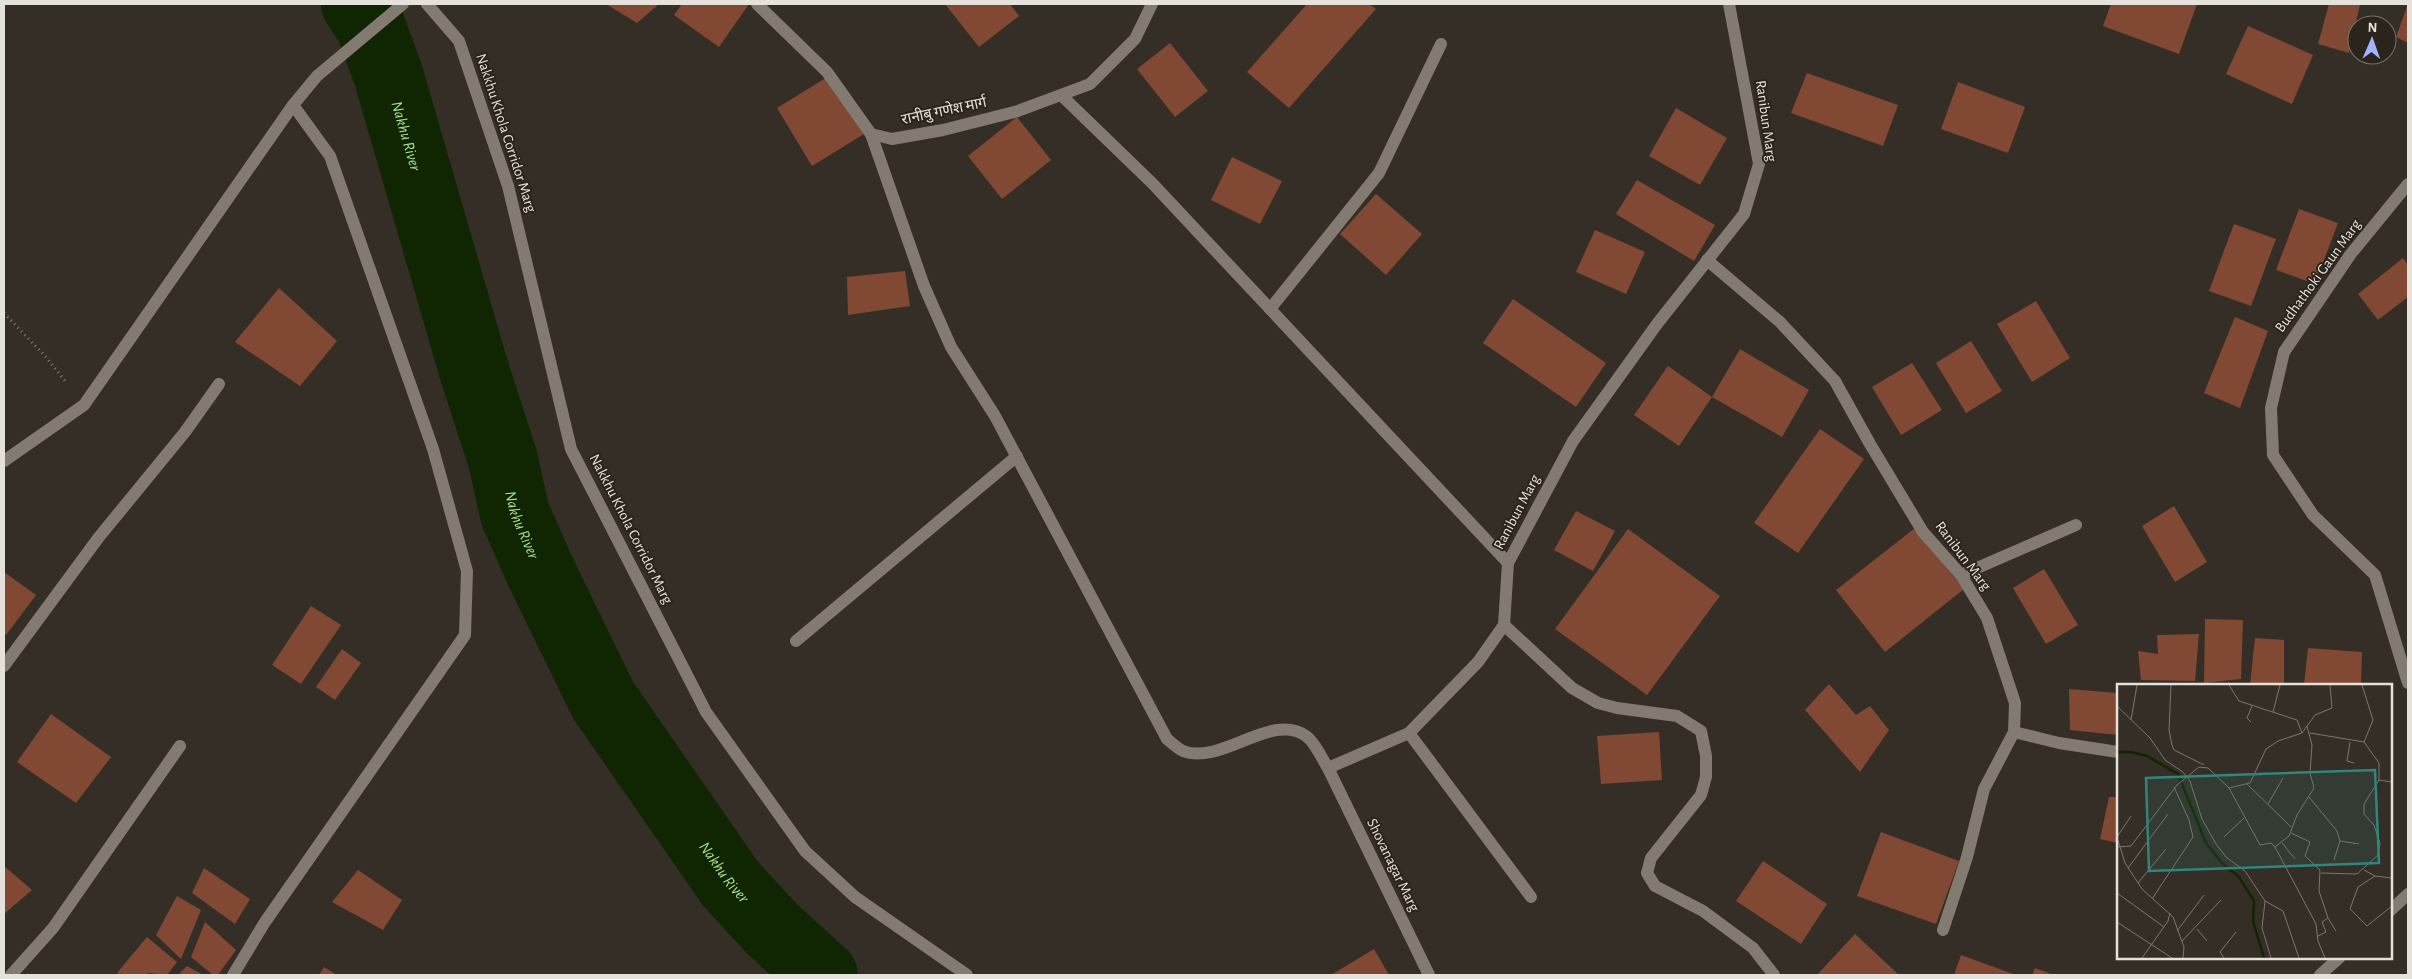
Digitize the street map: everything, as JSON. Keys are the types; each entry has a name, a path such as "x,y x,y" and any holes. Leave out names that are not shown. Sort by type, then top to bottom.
{"street":[{"name":"Nakkhu Khola Corridor Marg","path":"427,4 459,41 508,186 571,448 706,712 805,851 856,897 967,975"},
{"path":"757,4 826,72 871,134"},
{"name":"रानीबु गणेश मार्ग","path":"871,134 892,139 943,130 1018,110 1090,84 1135,39 1152,4"},
{"name":"Ranibun Marg","path":"1504,626 1508,563 1573,440 1657,324 1744,214 1759,164 1729,4"},
{"path":"4,461 84,404 293,105 317,76 401,5"},
{"path":"1270,309 1379,173 1441,44"},
{"path":"1061,95 1152,183 1508,563"},
{"path":"233,975 266,922 465,635 467,571 433,450 330,156 293,105"},
{"name":"Shovanagar Marg","path":"871,134 924,286 951,347 995,416 1167,740 1183,751 1205,753 1276,730 1293,728 1308,737 1328,768 1429,975"},
{"name":"Budhathoki Gaun Marg","path":"2408,184 2350,255 2284,352 2271,408 2273,455 2313,515 2375,575 2408,683"},
{"name":"Ranibun Marg","path":"1707,260 1780,322 1835,381 1923,532 1961,575 1988,618 2015,703 2014,732 1984,789 1966,857 1943,930"},
{"path":"4,666 99,537 185,432 218,384"},
{"path":"796,641 1016,456"},
{"path":"1961,575 2076,525"},
{"path":"1328,768 1409,733 1478,662 1504,626 1572,688 1598,702 1617,708 1677,716 1701,730 1706,756 1706,777 1701,795 1650,858 1647,873 1655,886 1703,911 1753,948 1774,975"},
{"path":"2014,732 2059,743 2117,752"},
{"path":"1409,733 1532,897"},
{"path":"11,975 53,928 180,746"},
{"path":"2392,909 2408,894"},
{"path":"2320,975 2338,959"}],"path":[{"path":"4,313 45,356 84,404"}],"building":[{"path":"606,4 659,4 637,23"},
{"path":"682,4 749,4 719,47 674,15"},
{"path":"945,4 1010,4 1019,16 979,47"},
{"path":"1307,4 1369,4 1376,9 1289,108 1247,72"},
{"path":"2111,4 2197,4 2179,54 2103,26"},
{"path":"2329,4 2360,4 2358,15 2347,15 2347,52 2318,44"},
{"path":"2408,4 2408,43 2397,38"},
{"path":"2248,26 2313,55 2292,104 2226,74"},
{"path":"1170,43 1208,91 1175,117 1137,69"},
{"path":"1807,73 1898,105 1883,146 1791,113"},
{"path":"829,76 864,134 812,166 777,108"},
{"path":"1958,82 2025,107 2008,153 1941,129"},
{"path":"1676,108 1727,138 1700,185 1649,156"},
{"path":"1017,117 1051,160 1002,199 968,156"},
{"path":"1232,157 1282,181 1260,224 1211,200"},
{"path":"1637,180 1715,225 1694,261 1616,214"},
{"path":"1376,194 1422,234 1386,275 1340,234"},
{"path":"2299,209 2338,223 2315,284 2276,270"},
{"path":"2234,224 2276,239 2251,306 2209,291"},
{"path":"1595,230 1645,252 1626,294 1576,272"},
{"path":"2403,258 2408,265 2408,297 2378,320 2358,294"},
{"path":"905,271 910,306 848,315 847,277"},
{"path":"279,288 337,341 300,386 235,342"},
{"path":"1513,299 1606,363 1576,407 1483,343"},
{"path":"2036,301 2070,358 2032,382 1997,324"},
{"path":"2235,317 2268,331 2240,408 2204,393"},
{"path":"1971,341 2002,391 1966,413 1936,363"},
{"path":"1740,349 1809,390 1782,437 1712,397"},
{"path":"1912,363 1942,410 1901,435 1872,387"},
{"path":"1668,366 1712,397 1679,446 1634,415"},
{"path":"1820,429 1864,459 1798,553 1754,523"},
{"path":"2174,506 2207,562 2175,582 2142,526"},
{"path":"1576,511 1615,531 1593,571 1554,550"},
{"path":"1915,528 1964,589 1885,652 1836,590"},
{"path":"1628,529 1720,596 1647,695 1555,629"},
{"path":"2044,569 2078,625 2046,644 2013,588"},
{"path":"4,572 36,595 6,635 4,634"},
{"path":"311,606 341,625 301,684 272,665"},
{"path":"2205,619 2243,620 2241,679 2204,683"},
{"path":"2199,634 2195,681 2141,680 2138,651 2158,654 2157,635"},
{"path":"2255,638 2284,640 2284,684 2250,684"},
{"path":"2308,648 2362,652 2361,684 2304,684"},
{"path":"342,649 361,663 335,700 316,687"},
{"path":"1829,684 1856,715 1870,706 1889,730 1860,772 1805,710"},
{"path":"2069,689 2117,693 2117,735 2070,730"},
{"path":"51,714 111,757 76,803 17,762"},
{"path":"1659,732 1662,780 1601,784 1597,736"},
{"path":"2109,797 2117,797 2117,843 2100,839"},
{"path":"1881,832 1959,861 1936,924 1857,896"},
{"path":"1763,861 1827,904 1801,944 1736,901"},
{"path":"4,866 32,890 4,914"},
{"path":"204,868 250,899 235,924 192,893"},
{"path":"358,870 402,900 383,930 332,902"},
{"path":"177,896 201,910 181,959 156,935"},
{"path":"205,922 236,950 218,975 213,975 191,957"},
{"path":"1855,934 1898,974 1817,975"},
{"path":"147,937 177,962 167,975 148,973 146,975 120,975 117,973"},
{"path":"1374,949 1389,975 1331,975"},
{"path":"1961,955 2016,975 1954,975"},
{"path":"187,966 203,975 178,975"},
{"path":"324,967 337,975 319,975"},
{"path":"2035,968 2054,975 2032,975"}],"waterway":[{"name":"Nakhu River","path":"356,4 370,25 388,74 473,367 503,460 515,514 542,575 603,700 730,883 773,930 823,975"}]}
